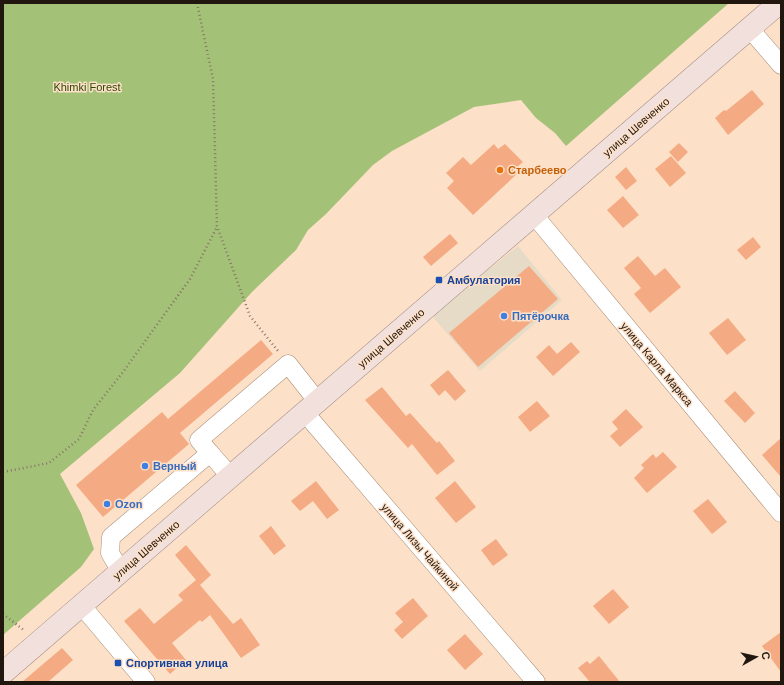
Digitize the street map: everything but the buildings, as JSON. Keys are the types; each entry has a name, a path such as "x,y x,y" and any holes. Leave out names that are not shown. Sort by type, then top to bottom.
{"main road":[{"name":"улица Шевченко","path":"3,673 779,3"}],"street":[{"path":"750,29 781,65"},
{"name":"улица Карла Маркса","path":"534,215 781,513"},
{"path":"230,477 199,440 288,364"},
{"name":"улица Лизы Чайкиной","path":"288,364 312,407 536,682"},
{"path":"121,572 110,553 111,538 210,453"},
{"path":"82,606 146,682"}],"path":[{"path":"197,3 213,79 218,226 250,316 288,364"},
{"path":"3,472 49,463 79,439 93,410 123,372 190,279 218,226"},
{"path":"3,614 40,642"}],"shaded area":[{"path":"518,246 562,300 480,371 431,315"}],"green space":[{"name":"Khimki Forest","path":"3,3 729,3 566,146 555,133 536,118 521,100 474,107 392,151 373,165 326,214 308,230 296,250 252,292 180,373 60,474 81,513 94,549 81,567 3,635"}],"place":[{"name":"Старбеево","path":"500,170"},
{"name":"Амбулатория","path":"439,280"},
{"name":"Пятёрочка","path":"504,316"},
{"name":"Верный","path":"145,466"},
{"name":"Ozon","path":"107,504"},
{"name":"Спортивная улица","path":"118,663"}]}
